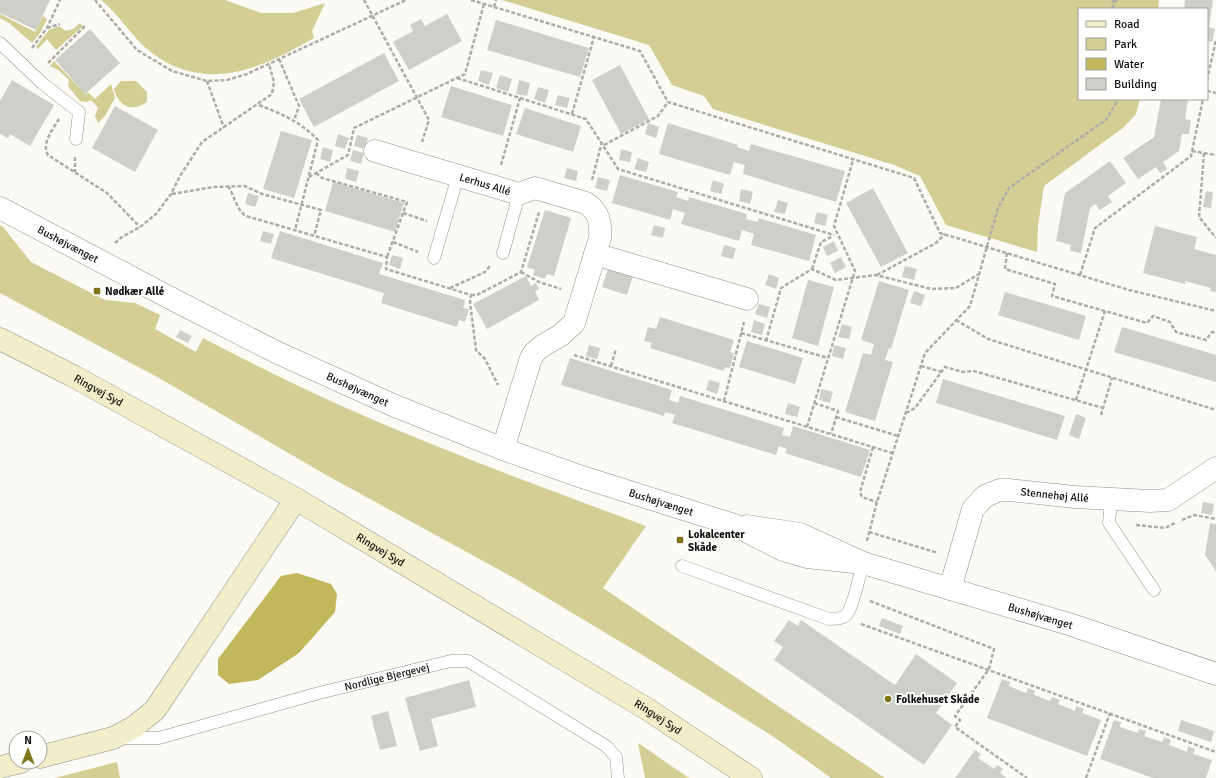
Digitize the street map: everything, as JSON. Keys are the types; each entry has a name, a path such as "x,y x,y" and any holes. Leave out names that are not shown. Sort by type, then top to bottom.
{"main road":[{"name":"Ringvej Syd","path":"0,339 73,376 296,499 647,710 751,778"},
{"name":"Nordlige Bjergevej","path":"48,755 113,738 134,727 155,710 296,499"}],"street":[{"name":"Lerhus Allé","path":"375,151 519,194 535,188 586,203"},
{"path":"503,449 531,358 535,352 551,340 562,335 574,323 595,254 601,226 593,207 586,203"},
{"name":"Bushøjvænget","path":"0,208 276,352 395,406 503,449 586,478 734,525 783,550 807,557 863,563 1072,624 1216,674"},
{"path":"595,254 747,299"},
{"name":"Stennehøj Allé","path":"950,589 973,509 979,501 992,493 1008,490 1075,498 1150,501 1168,500 1216,468"}],"lane":[{"path":"0,43 35,77 79,112 76,139"},
{"path":"434,258 458,176"},
{"path":"503,253 519,194"},
{"path":"1111,499 1109,523 1154,590"},
{"path":"682,566 829,619 847,615 863,563"},
{"name":"Nordlige Bjergevej","path":"113,738 159,738 320,693 451,661 468,662 606,746 616,757 618,778"}],"path":[{"path":"20,62 47,28 60,0"},
{"path":"95,0 137,50 172,71 207,81 226,80 246,74 406,0"},
{"path":"364,0 429,120 416,163"},
{"path":"471,0 640,51 668,102 914,178 940,233 1128,290 1216,311"},
{"path":"494,7 496,0"},
{"path":"1114,1 1118,0"},
{"path":"418,98 465,74 484,4"},
{"path":"47,28 60,24"},
{"path":"35,77 85,26"},
{"path":"572,114 594,37"},
{"path":"1208,76 1216,40"},
{"path":"279,59 299,106 294,121"},
{"path":"122,237 140,227 156,214 171,194 202,142 272,94 274,82 269,64"},
{"path":"457,78 586,119 618,169 834,235"},
{"path":"207,81 224,128"},
{"path":"494,187 520,98"},
{"path":"863,563 877,502 925,353 970,306 998,208 1009,188 1107,119 1117,100"},
{"path":"1080,275 1095,228 1191,156 1203,100"},
{"path":"604,146 658,116 668,102"},
{"path":"258,105 303,125 318,140 303,205 295,230"},
{"path":"586,203 602,142"},
{"path":"1192,151 1216,155"},
{"path":"1204,153 1199,217 1216,238"},
{"path":"807,427 855,270 834,226 853,160"},
{"path":"316,173 322,178 407,202 387,257 386,269 471,295 470,302 476,350 485,359 499,386"},
{"path":"171,194 228,186 245,186 262,194 321,210 314,236"},
{"path":"228,186 235,197 239,210 246,216 387,257"},
{"path":"107,193 140,227"},
{"path":"403,213 443,227"},
{"path":"766,340 781,288 812,269 821,242 837,234"},
{"path":"812,269 836,280 876,275 936,243 945,234"},
{"path":"393,242 434,258"},
{"path":"449,289 485,272 503,253 525,260"},
{"path":"1006,253 1005,269 1055,284 1052,296 1147,323 1153,316 1170,322 1176,332 1206,340 1212,332 1216,334"},
{"path":"521,272 539,282 583,296"},
{"path":"876,275 931,289 956,288 979,273"},
{"path":"724,401 747,311 747,299"},
{"path":"1076,400 1105,311"},
{"path":"956,320 988,339 1216,410"},
{"path":"742,333 828,358"},
{"path":"551,340 559,350 892,453"},
{"path":"611,366 616,349"},
{"path":"921,366 942,372"},
{"path":"906,414 915,408 945,367 963,372 974,371 1103,408"},
{"path":"1101,415 1112,378"},
{"path":"814,404 838,411 831,434"},
{"path":"836,417 898,436"},
{"path":"873,447 860,492 862,498 877,502"},
{"path":"1109,523 1165,528 1194,515 1216,519"},
{"path":"869,532 958,560"},
{"path":"854,595 994,649 988,669 955,716 960,720 955,727 1027,778"},
{"path":"842,617 1216,752"},
{"path":"1086,778 1110,713"}],"green space":[{"path":"101,0 225,0 261,13 293,13 325,3 312,31 314,38 274,59 254,67 234,72 214,74 193,72 173,65 152,53"},
{"path":"502,0 1159,0 1158,8 1078,8 1078,100 1140,100 1136,114 1124,127 1044,186 1038,226 1037,252 946,225 920,176 894,165 713,109 704,96 672,85 649,45"},
{"path":"0,14 35,32 43,16 47,19 40,33 32,43 9,23 0,18"},
{"path":"80,23 83,26 56,50 47,39 38,49 36,47 49,30 59,26 66,31 73,29"},
{"path":"54,61 86,95 88,92 95,99 111,84 115,98 105,116 98,123 95,116 98,108 91,100 87,102 80,101 68,86 69,80 58,70 50,66"},
{"path":"121,81 136,81 147,92 147,102 136,107 126,106 122,103 116,95 114,89"},
{"path":"0,225 31,262 105,300 135,303 160,315 155,329 196,352 203,338 292,383 383,424 481,464 646,526 603,588 885,778 831,778 774,737 649,659 514,578 328,476 159,378 0,293"},
{"path":"638,743 689,778 645,778"},
{"path":"117,762 120,778 55,778"}],"water":[{"path":"297,573 331,584 337,594 335,612 299,653 258,680 229,684 218,675 218,659 281,576"}],"building":[{"path":"0,0 50,0 36,30 0,13"},
{"path":"1185,0 1213,0 1209,27 1215,29 1212,42 1208,41 1208,8 1184,8"},
{"path":"447,14 462,41 409,70 393,42 413,31 410,25 421,19 425,26"},
{"path":"496,20 589,48 580,77 487,50"},
{"path":"90,29 120,63 85,94 55,60"},
{"path":"384,53 399,81 314,127 299,99"},
{"path":"620,65 649,119 621,134 592,80"},
{"path":"481,70 493,73 489,85 478,81"},
{"path":"500,75 512,79 508,92 496,88"},
{"path":"12,80 54,105 30,146 10,134 8,138 0,134 0,101"},
{"path":"519,80 530,83 527,96 516,94"},
{"path":"451,86 512,105 503,136 441,117"},
{"path":"538,87 549,90 545,103 534,99"},
{"path":"558,95 570,98 567,108 555,105"},
{"path":"1161,100 1188,100 1185,119 1191,120 1189,134 1182,134 1179,151 1163,162 1167,169 1160,173 1156,167 1138,179 1123,158 1154,137"},
{"path":"115,106 158,130 135,172 92,148"},
{"path":"525,108 581,126 573,152 516,134"},
{"path":"648,123 659,127 656,138 645,134"},
{"path":"668,123 738,145 737,147 749,151 751,144 845,171 836,202 743,174 745,165 734,162 730,175 659,154"},
{"path":"281,131 312,140 294,198 263,189"},
{"path":"338,134 349,138 345,149 335,146"},
{"path":"357,135 368,138 365,149 354,146"},
{"path":"323,147 333,150 330,162 320,159"},
{"path":"621,149 632,152 630,162 619,160"},
{"path":"353,150 364,153 361,164 350,161"},
{"path":"638,158 649,162 646,172 634,169"},
{"path":"1110,161 1126,183 1108,196 1112,202 1100,210 1095,204 1090,208 1081,253 1070,251 1071,245 1056,241 1065,193"},
{"path":"347,168 359,171 356,182 345,179"},
{"path":"567,168 578,171 576,181 564,178"},
{"path":"620,175 678,192 676,197 688,201 689,197 747,214 746,219 758,222 759,218 816,235 809,261 751,245 754,234 742,230 739,241 681,224 685,213 673,209 670,220 612,203"},
{"path":"598,177 610,180 607,191 595,188"},
{"path":"713,180 724,184 721,194 710,191"},
{"path":"333,182 404,203 395,232 325,211"},
{"path":"873,188 908,253 881,267 846,203"},
{"path":"741,189 753,192 750,204 739,201"},
{"path":"1206,191 1213,192 1211,208 1203,207"},
{"path":"248,193 259,196 255,207 245,204"},
{"path":"778,200 788,203 785,214 774,212"},
{"path":"545,210 571,218 554,276 547,274 545,279 533,275 535,270 527,267"},
{"path":"817,212 828,215 825,226 814,223"},
{"path":"654,225 665,228 663,238 651,235"},
{"path":"1155,226 1197,237 1194,249 1216,255 1216,292 1210,291 1211,288 1185,281 1185,284 1143,273"},
{"path":"263,231 274,234 271,244 260,241"},
{"path":"280,231 383,263 379,274 465,300 463,308 469,309 465,322 459,320 457,327 381,303 384,293 271,258"},
{"path":"834,241 838,251 827,256 823,247"},
{"path":"724,245 736,248 733,259 721,256"},
{"path":"392,255 403,258 400,269 389,265"},
{"path":"841,257 846,267 835,273 830,263"},
{"path":"905,266 917,269 914,280 902,277"},
{"path":"608,269 633,276 627,295 602,287"},
{"path":"769,274 779,278 776,289 765,285"},
{"path":"526,276 531,286 536,283 539,289 535,291 539,300 487,329 473,304"},
{"path":"808,280 834,287 818,346 792,338"},
{"path":"879,281 909,290 891,349 889,348 885,360 893,362 875,421 845,412 863,353 871,355 874,344 861,340"},
{"path":"914,291 925,295 921,306 910,303"},
{"path":"1005,292 1086,316 1079,340 998,315"},
{"path":"759,304 770,307 767,318 755,314"},
{"path":"660,317 734,340 730,352 734,353 730,368 725,367 724,371 650,348 652,343 644,341 648,327 656,329"},
{"path":"754,320 765,324 762,335 751,332"},
{"path":"842,324 852,327 849,339 838,337"},
{"path":"1122,327 1216,355 1216,382 1114,352"},
{"path":"180,330 192,336 188,343 176,337"},
{"path":"747,341 803,358 795,384 739,367"},
{"path":"589,345 600,348 597,359 586,356"},
{"path":"834,345 846,348 843,359 832,356"},
{"path":"570,358 672,390 669,400 678,403 680,396 784,428 782,435 790,437 793,426 870,450 861,477 785,453 787,449 779,446 776,455 672,423 675,415 665,412 664,416 561,385"},
{"path":"943,379 1065,416 1057,440 936,403"},
{"path":"709,380 720,383 717,394 706,390"},
{"path":"821,389 833,392 830,403 819,400"},
{"path":"788,403 800,407 797,417 785,414"},
{"path":"1076,414 1086,418 1079,439 1069,435"},
{"path":"1203,502 1214,504 1212,515 1201,513"},
{"path":"1210,523 1216,524 1216,571 1205,555"},
{"path":"882,618 903,626 900,634 879,626"},
{"name":"Folkehuset Skåde","path":"789,620 798,626 801,620 895,685 916,654 957,683 936,713 952,725 924,765 774,660 783,647 774,641"},
{"path":"1002,679 1010,682 1009,686 1026,693 1028,688 1035,691 1034,695 1050,701 1052,697 1060,700 1058,704 1075,711 1076,706 1084,709 1082,713 1101,720 1087,756 987,718"},
{"path":"469,680 476,707 431,719 438,746 420,751 405,698"},
{"path":"388,711 397,746 380,750 371,716"},
{"path":"1114,720 1121,722 1120,727 1138,733 1139,729 1146,731 1144,736 1162,742 1164,737 1171,740 1169,745 1187,752 1188,746 1195,749 1193,754 1212,760 1206,778 1153,778 1100,759"},
{"path":"1181,720 1214,731 1211,742 1178,731"},
{"path":"975,750 981,754 978,758 994,769 997,765 1003,769 1000,773 1007,778 955,778"}],"place":[{"name":"Nødkær Allé","path":"97,291"},
{"name":"Lokalcenter Skåde","path":"680,540"},
{"name":"Folkehuset Skåde","path":"888,699"}]}
